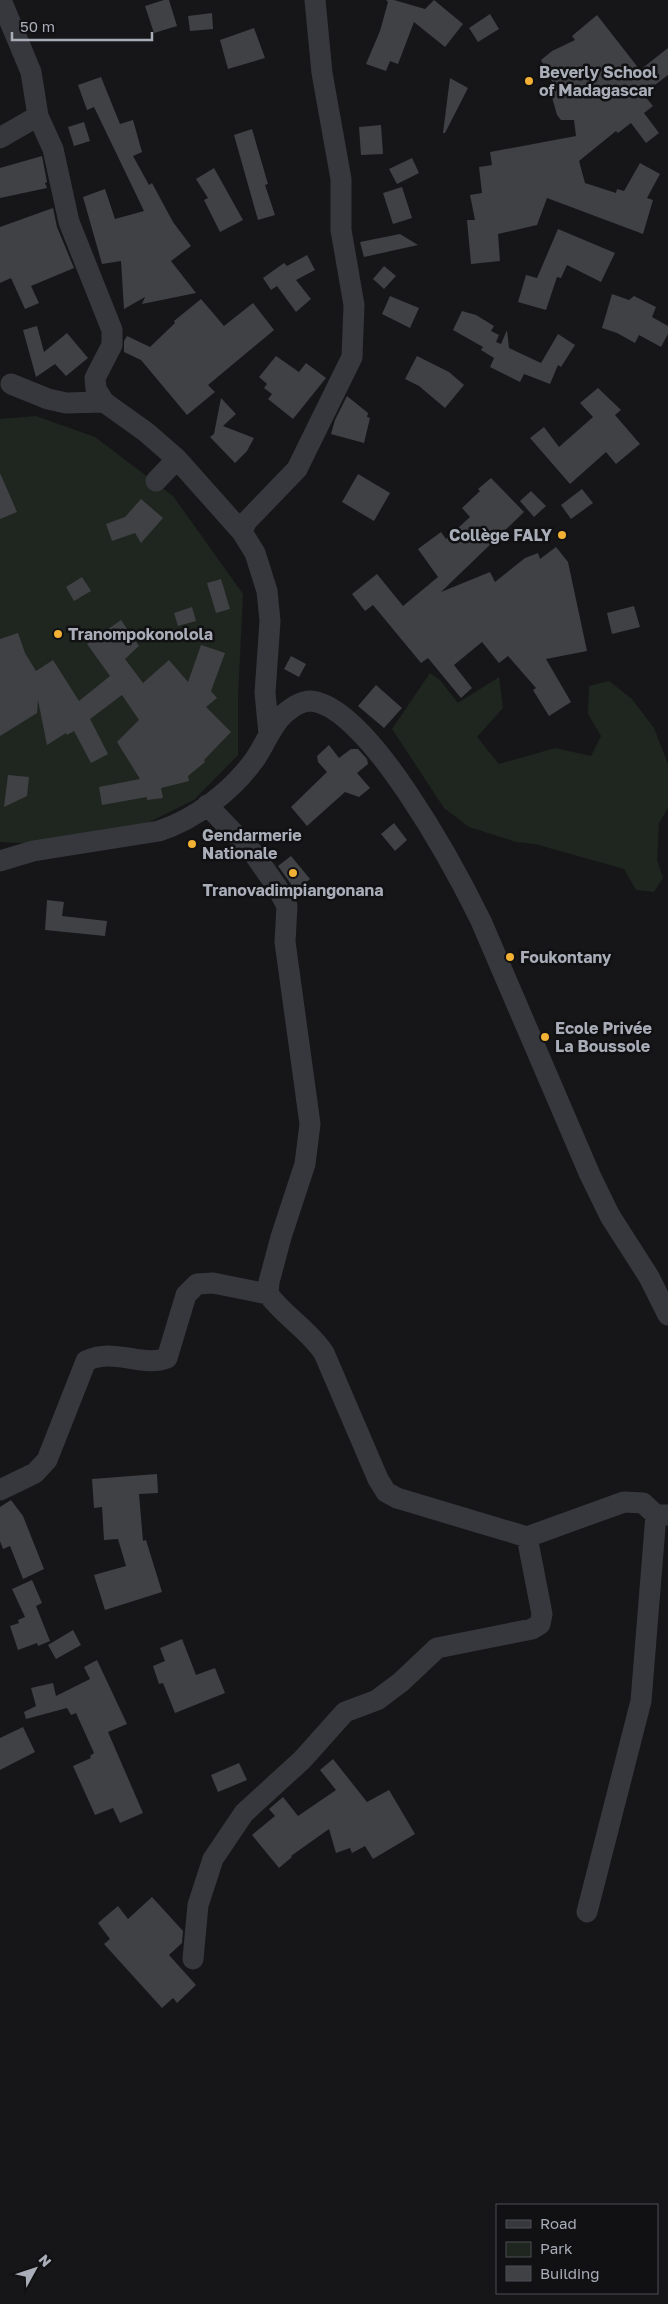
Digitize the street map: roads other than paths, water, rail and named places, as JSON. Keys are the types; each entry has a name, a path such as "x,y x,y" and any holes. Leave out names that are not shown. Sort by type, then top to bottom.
{"street":[{"path":"1,0 31,72 38,116 53,149 69,222 112,330 112,345 95,378 96,389 104,402 146,432 177,459 242,532 255,553 267,591 270,621 265,693 269,734"},
{"path":"242,532 246,522 297,469 352,357 354,305 341,230 341,179 322,73 315,0"},
{"path":"0,138 38,116"},
{"path":"11,384 48,400 66,403 104,402"},
{"path":"156,481 177,459"},
{"path":"0,861 32,851 159,831 178,825 207,805 243,773 256,758 269,734 282,716 297,704 309,701 322,703 340,713 367,740 437,838 481,921 590,1175 610,1216 649,1277 668,1315"},
{"path":"207,805 254,854 287,906 285,942 310,1124 305,1164 281,1237 269,1282 268,1294 274,1302 316,1340 324,1353 368,1456 386,1492 397,1498 527,1537 624,1502 643,1503 662,1515 641,1701 587,1912"},
{"path":"0,1490 34,1473 47,1460 86,1361 99,1355 158,1362 167,1358 186,1294 198,1284 213,1283 268,1294"},
{"path":"193,1959 198,1905 213,1860 244,1813 302,1760 345,1712 377,1700 401,1682 437,1648 532,1629 540,1624 542,1614 527,1537"}],"place":[{"name":"Beverly School of Madagascar","path":"529,81"},
{"name":"Collège FALY","path":"562,535"},
{"name":"Tranompokonolola","path":"58,634"},
{"name":"Gendarmerie Nationale","path":"192,844"},
{"name":"Tranovadimpiangonana","path":"293,873"},
{"name":"Foukontany","path":"510,957"},
{"name":"Ecole Privée La Boussole","path":"545,1037"}]}
